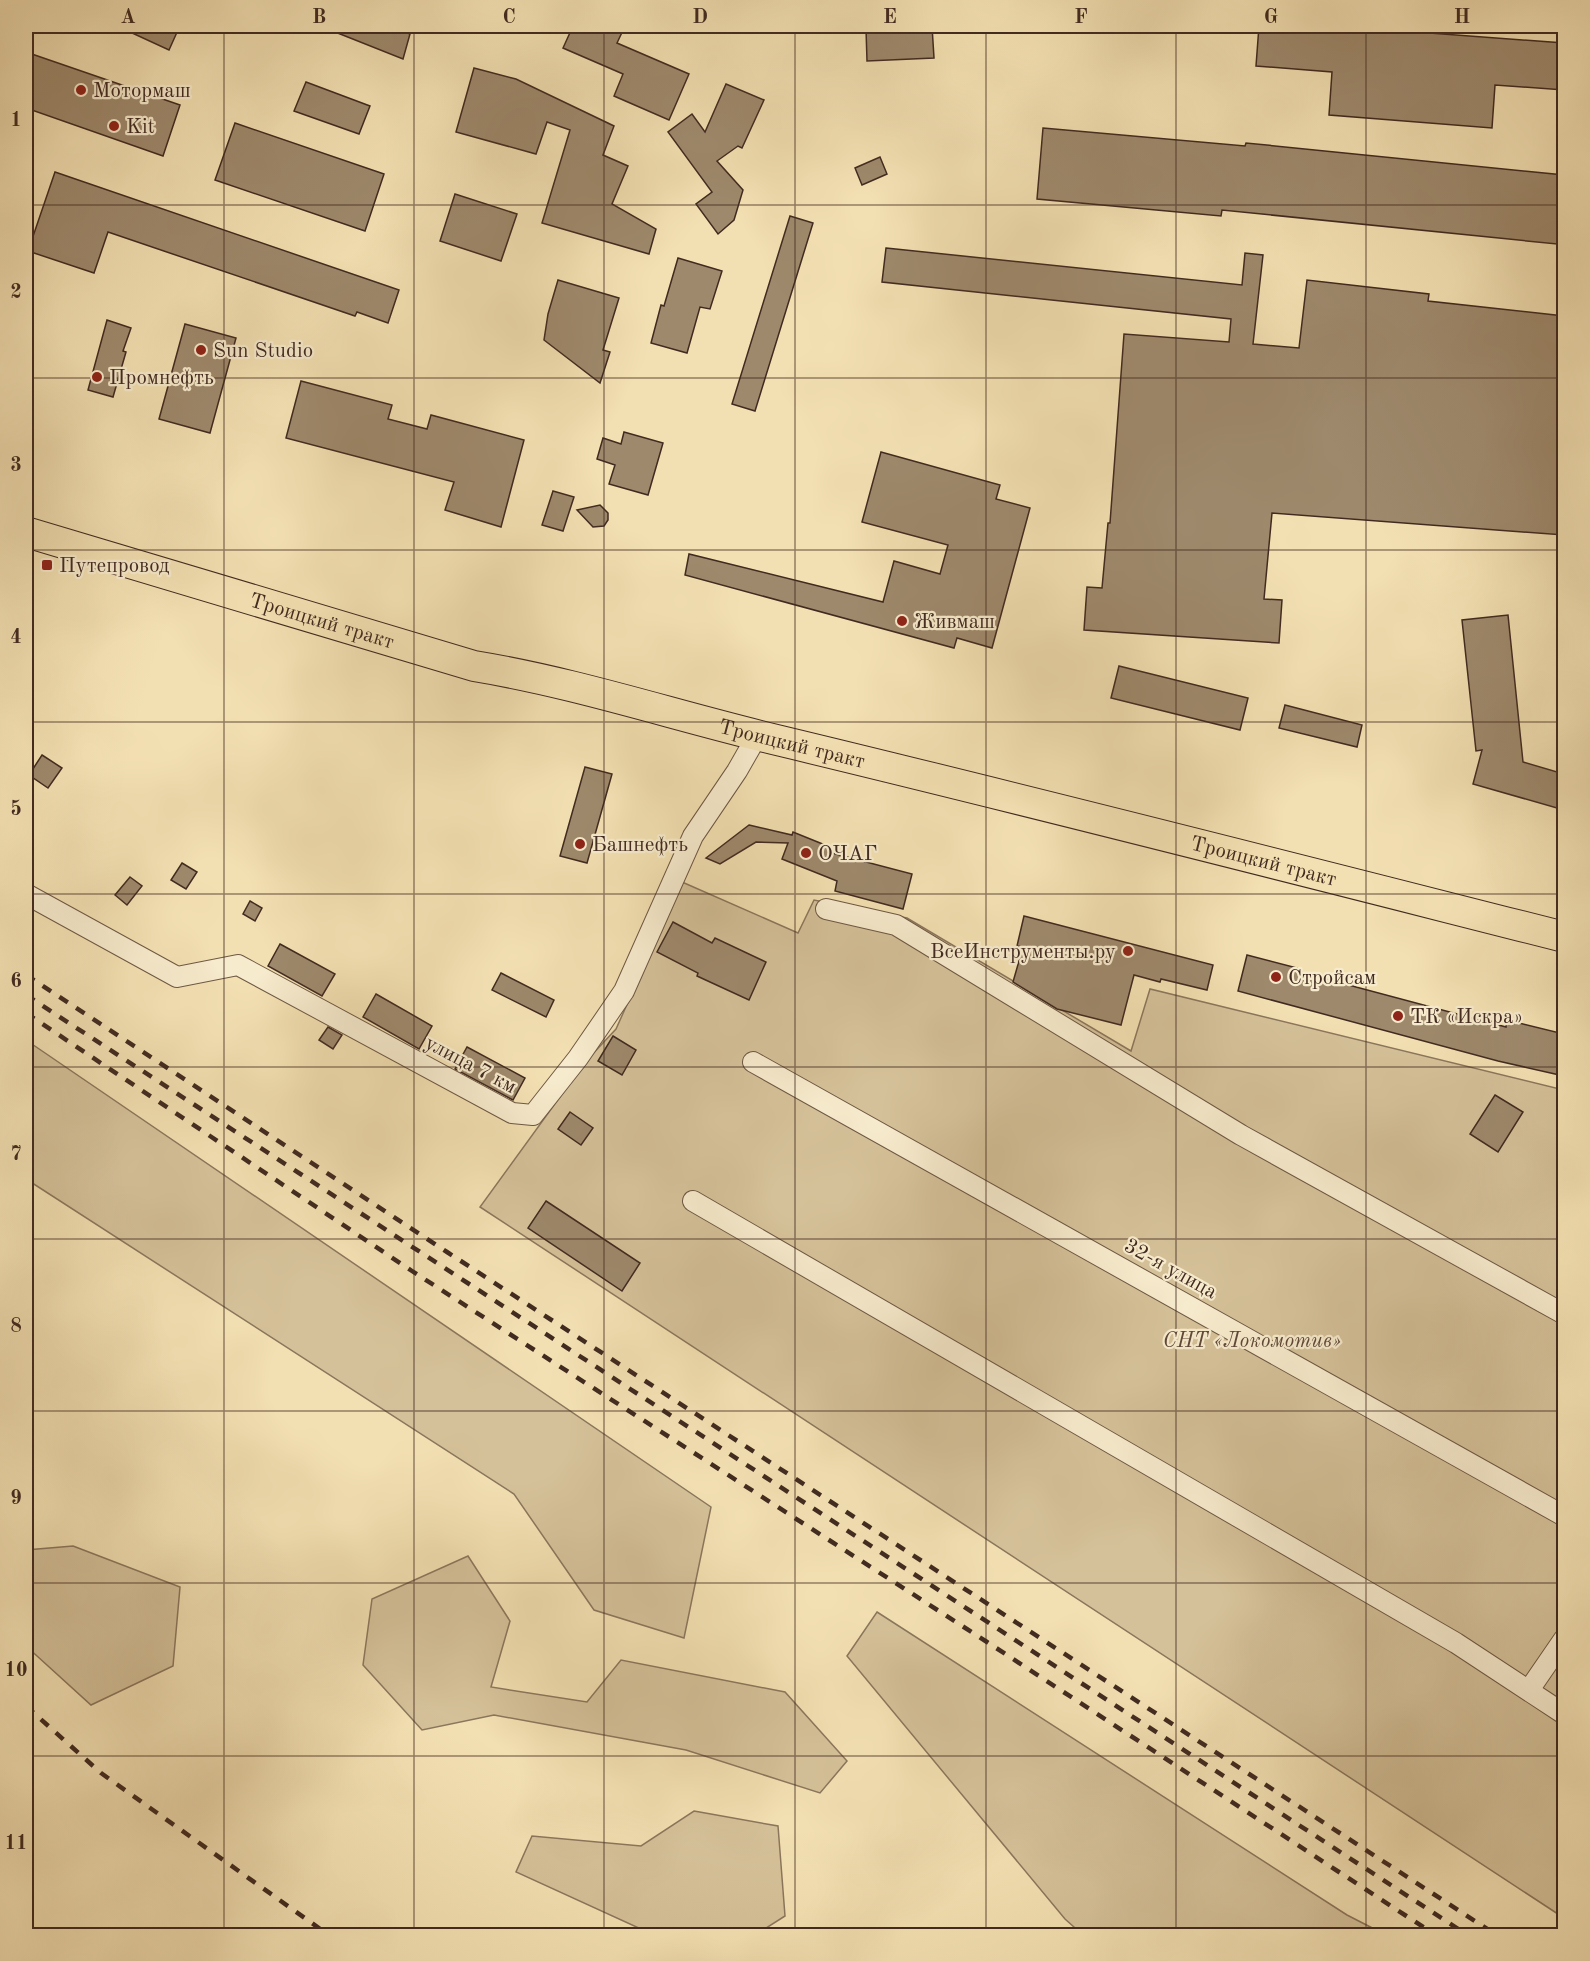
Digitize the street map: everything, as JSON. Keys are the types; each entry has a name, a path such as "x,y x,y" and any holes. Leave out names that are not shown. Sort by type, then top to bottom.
{"main road":[{"name":"Троицкий тракт","path":"26,532 474,666 510,672 757,736 987,791 1564,938"}],"street":[{"name":"улица 7 км","path":"26,894 177,977 238,965 512,1113 533,1115 578,1058 624,991 693,836 737,771 757,736"},
{"path":"826,909 896,925 1241,1135 1564,1314"},
{"name":"32-я улица","path":"753,1062 1564,1516"},
{"path":"693,1201 1456,1643 1564,1714"},
{"path":"1529,1690 1564,1639"}],"green space":[{"name":"СНТ «Локомотив»","path":"682,882 798,933 814,900 907,918 1131,1051 1150,989 1564,1090 1564,1918 480,1207 586,1061 616,1029"},
{"path":"26,1040 711,1507 684,1638 594,1610 514,1494 26,1179"},
{"path":"73,1546 180,1587 173,1666 91,1705 26,1646 26,1550"},
{"path":"468,1556 510,1621 491,1687 587,1702 621,1660 785,1692 847,1761 820,1793 686,1750 494,1715 422,1730 363,1665 372,1599"},
{"path":"877,1612 1347,1915 1386,1935 1083,1935 1065,1919 847,1656"},
{"path":"694,1811 778,1826 785,1916 755,1935 654,1935 516,1872 532,1836 641,1846"}],"building":[{"path":"117,26 169,26 178,30 169,50"},
{"path":"320,26 390,26 410,34 403,59"},
{"path":"573,26 625,26 617,43 689,74 669,120 614,96 623,74 563,48"},
{"path":"932,26 934,58 867,61 866,29"},
{"path":"1259,26 1336,26 1564,43 1564,90 1495,85 1492,128 1329,115 1332,72 1256,66"},
{"name":"Мотормаш","path":"26,52 180,105 163,156 26,108"},
{"path":"474,68 516,79 614,126 603,155 628,166 612,204 656,229 649,254 542,223 570,130 547,122 536,154 456,132"},
{"path":"306,82 370,106 359,134 294,111"},
{"path":"726,84 764,100 742,148 738,146 717,161 743,190 734,220 718,234 696,204 712,192 668,132 692,114 705,132"},
{"path":"235,123 384,174 365,231 215,180"},
{"path":"1043,128 1245,146 1246,143 1564,175 1564,238 1558,237 1557,244 1222,210 1221,216 1037,199"},
{"path":"880,157 887,174 862,185 855,168"},
{"path":"55,172 399,290 388,323 357,312 355,316 108,232 94,273 28,251"},
{"path":"455,194 517,214 501,261 440,241"},
{"path":"790,216 813,223 755,411 732,404"},
{"path":"886,248 1242,285 1245,253 1263,255 1253,344 1299,348 1307,280 1429,294 1428,301 1564,316 1564,535 1272,513 1264,599 1282,600 1279,643 1084,630 1087,587 1102,588 1108,523 1110,523 1124,334 1229,342 1231,319 882,282"},
{"path":"678,258 722,271 710,309 700,307 687,353 651,343 661,305 664,306"},
{"path":"558,280 619,298 603,350 610,352 600,383 544,340 548,314"},
{"path":"107,320 131,328 123,351 126,352 113,397 88,390"},
{"path":"185,324 236,338 210,433 159,419"},
{"path":"301,381 392,405 388,419 427,429 431,415 524,440 501,527 445,510 454,482 286,438"},
{"path":"624,432 663,443 648,495 609,484 615,465 597,459 603,438 621,444"},
{"path":"881,452 1000,485 996,499 1030,508 992,648 957,638 954,648 685,575 689,554 883,602 894,561 940,574 948,545 862,522"},
{"path":"553,491 574,497 563,531 542,525"},
{"path":"600,505 608,513 608,520 604,526 593,527 577,510"},
{"path":"1508,615 1523,762 1564,774 1564,810 1473,784 1482,750 1476,751 1462,620"},
{"path":"1119,666 1248,698 1240,730 1111,698"},
{"path":"1285,705 1362,725 1357,747 1279,728"},
{"path":"42,755 62,768 48,788 29,775"},
{"path":"585,767 612,774 587,863 560,856"},
{"path":"749,825 792,835 793,832 830,847 828,852 912,874 903,909 835,891 837,881 782,859 788,843 756,842 720,864 706,858"},
{"path":"182,863 197,872 186,889 171,880"},
{"path":"130,877 142,886 127,905 115,895"},
{"path":"250,901 262,908 255,921 243,914"},
{"path":"1024,916 1213,965 1207,990 1134,975 1121,1025 1057,1009 1013,982 1023,947 1017,946"},
{"path":"673,922 712,943 715,938 766,962 749,1000 697,976 698,973 657,952"},
{"path":"280,944 335,974 322,996 268,966"},
{"path":"1247,955 1297,968 1296,971 1506,1027 1507,1020 1564,1034 1564,1076 1498,1061 1238,991"},
{"path":"501,973 554,1000 546,1017 492,990"},
{"path":"376,994 432,1026 419,1049 363,1017"},
{"path":"328,1027 342,1035 333,1049 319,1040"},
{"path":"613,1036 636,1050 622,1075 598,1061"},
{"path":"467,1047 525,1078 513,1100 455,1069"},
{"path":"1495,1095 1523,1112 1498,1152 1470,1134"},
{"path":"570,1112 593,1128 581,1145 558,1129"},
{"path":"546,1201 640,1263 622,1291 528,1228"}],"railway":[{"path":"26,975 1498,1936"},
{"path":"26,995 1469,1936"},
{"path":"26,1013 412,1271 1437,1936"},
{"path":"26,1706 101,1773 330,1936"}],"place":[{"name":"Мотормаш","path":"81,90"},
{"name":"Kit","path":"114,126"},
{"name":"Sun Studio","path":"201,350"},
{"name":"Промнефть","path":"97,377"},
{"name":"Путепровод","path":"47,565"},
{"name":"Живмаш","path":"902,621"},
{"name":"Башнефть","path":"580,844"},
{"name":"ОЧАГ","path":"806,853"},
{"name":"ВсеИнструменты.ру","path":"1128,951"},
{"name":"Стройсам","path":"1276,977"},
{"name":"ТК «Искра»","path":"1398,1016"}]}
